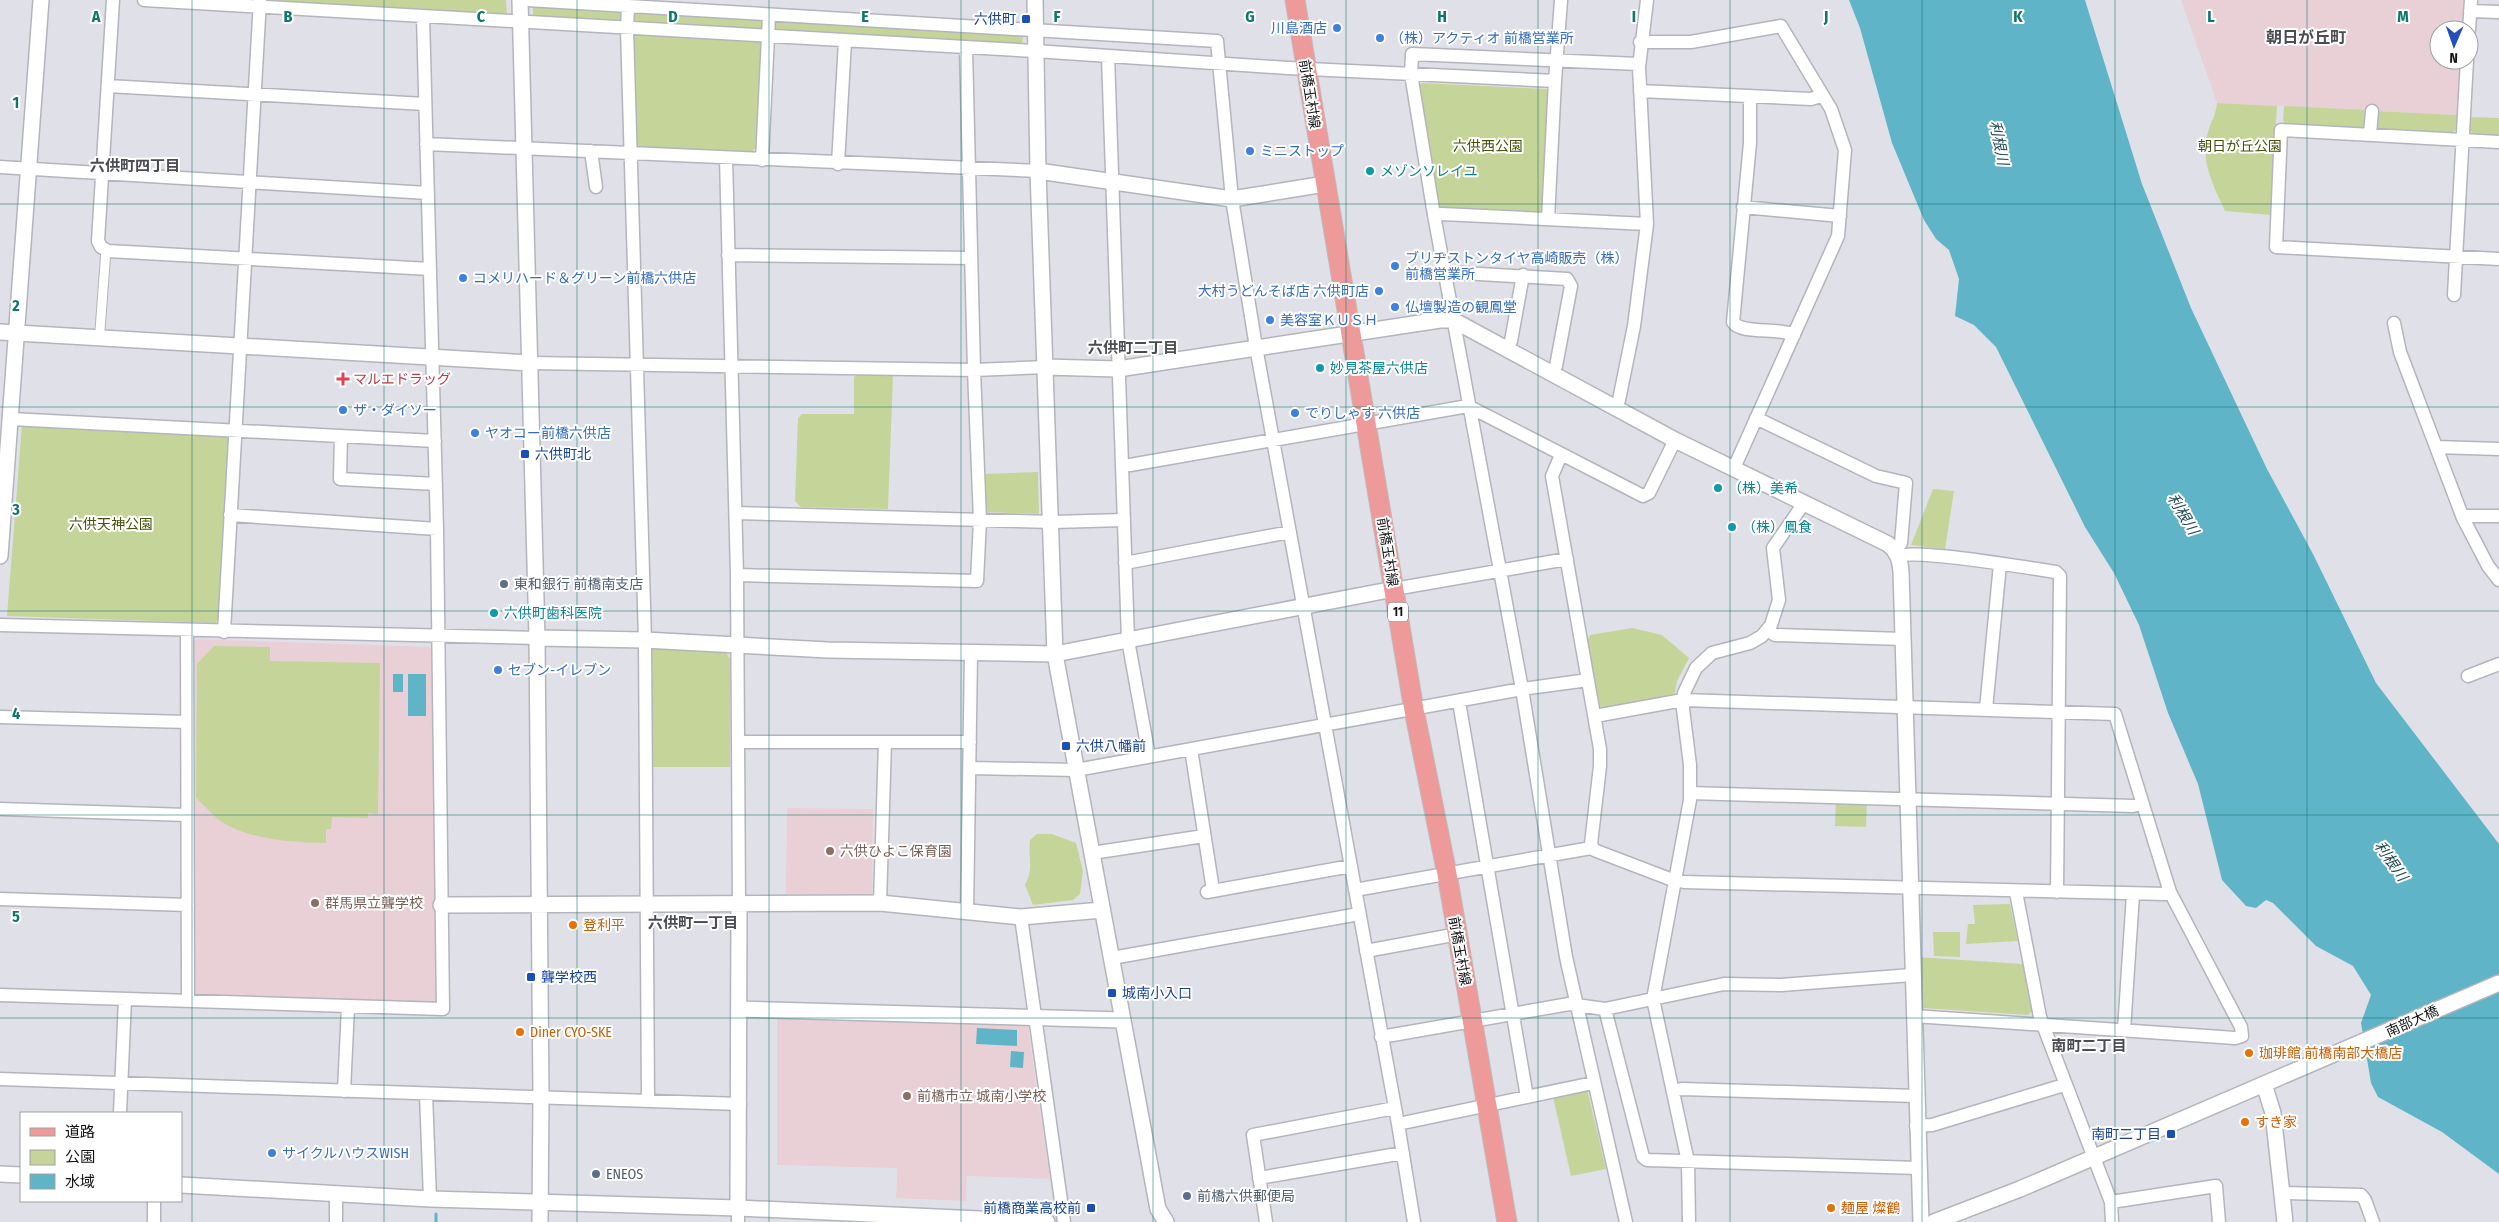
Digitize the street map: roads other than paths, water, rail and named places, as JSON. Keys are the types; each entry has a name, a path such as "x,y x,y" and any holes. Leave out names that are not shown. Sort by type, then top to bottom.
{"main road":[{"name":"前橋玉村線","path":"1295,0 1414,710 1458,934 1485,1106 1507,1222"}],"street":[{"path":"0,556 2,508 18,334 41,0"},
{"path":"113,0 98,241 101,247 106,250 430,269"},
{"path":"144,0 260,4 423,17 1034,51 1307,69 1555,81"},
{"path":"520,0 537,638 541,1098 540,1222"},
{"path":"527,0 769,16 1217,41 1232,199 1256,347 1396,1108 1414,1222"},
{"path":"1035,0 1034,51 1055,654 1159,1218"},
{"path":"1548,219 1560,0"},
{"path":"1615,407 1619,400 1634,326 1647,224 1639,64 1640,42 1647,0"},
{"path":"224,632 260,4"},
{"path":"2470,20 2471,5 2499,12"},
{"path":"628,7 627,29 645,640 648,1101"},
{"path":"762,160 769,16"},
{"path":"0,995 443,1009 437,529 423,17"},
{"path":"1640,42 1691,42 1782,26 1821,96 1831,109 1845,150 1836,243 1734,468"},
{"path":"838,164 844,41"},
{"path":"737,575 977,581 980,520 974,370 966,48"},
{"path":"1626,1222 1575,1004 1548,856 1522,689 1468,406 1411,74 1412,54 1639,64"},
{"path":"1108,56 1128,640 1149,756"},
{"path":"2454,295 2466,70"},
{"path":"108,86 425,104"},
{"path":"1640,91 1811,99 1821,96"},
{"path":"1750,96 1750,143 1733,322 1739,327 1786,332 1794,335"},
{"path":"2370,134 2372,111"},
{"path":"2499,142 2281,130 2276,247 2499,260"},
{"path":"426,144 838,164 968,167 1038,171 1232,199 1325,184"},
{"path":"591,152 596,188"},
{"path":"726,158 740,742 740,1104 738,1215"},
{"path":"0,167 428,192"},
{"path":"1743,207 1840,216"},
{"path":"1434,216 1442,214 1647,224"},
{"path":"100,330 106,250"},
{"path":"728,255 971,258"},
{"path":"1445,272 1564,277 1570,282 1556,366 1551,372"},
{"path":"1507,347 1512,341 1523,275"},
{"path":"0,332 531,363 974,370 1045,367 1118,369 1440,320 1453,320 1507,347 1675,440 1888,544 1897,553 2056,572 2060,576 2057,892"},
{"path":"2394,323 2400,352 2462,516 2488,566 2499,580"},
{"path":"1130,465 1468,406 1643,496 1649,492 1675,440"},
{"path":"1756,418 1876,476 1906,483 1901,543 1897,553 1903,639 1920,1222"},
{"path":"11,419 435,441"},
{"path":"341,436 340,479 436,484"},
{"path":"2436,447 2499,449"},
{"path":"1561,454 1552,476 1600,749 1600,766 1591,848"},
{"path":"1688,1222 1688,1162 1654,999 1677,881 1690,793 1690,765 1683,700 1686,684 1699,663 1712,652 1744,645 1762,636 1767,630 1779,603 1773,548 1804,503"},
{"path":"736,513 1050,522 1124,520"},
{"path":"230,515 437,529"},
{"path":"2462,516 2499,516"},
{"path":"1126,563 1290,532"},
{"path":"0,624 224,632 645,640 828,650 1055,654 1302,605 1567,559"},
{"path":"1986,709 2000,564"},
{"path":"1767,630 1775,635 1903,639"},
{"path":"187,631 188,1001"},
{"path":"967,913 971,654"},
{"path":"2468,676 2499,664"},
{"path":"970,768 1076,770 1459,702 1522,689 1588,680"},
{"path":"1594,716 1683,700 2115,714 2170,892 2243,1035 2235,1038 1914,1016"},
{"path":"1459,702 1527,1098"},
{"path":"0,717 187,722"},
{"path":"740,742 970,742"},
{"path":"880,904 884,742"},
{"path":"1191,749 1210,891 1351,866"},
{"path":"1690,793 2133,806 2142,804"},
{"path":"0,809 187,815"},
{"path":"1092,853 1204,836"},
{"path":"1355,890 1591,848 1677,881 2016,892 2133,894 2166,894 2170,892"},
{"path":"2016,892 2042,1024 2092,1158 2111,1202 2112,1222"},
{"path":"2124,1030 2133,894"},
{"path":"0,899 188,905"},
{"path":"441,905 646,903 880,904 1021,917 1102,910"},
{"path":"1112,958 1359,914"},
{"path":"1021,917 1064,1222"},
{"path":"1366,951 1458,934"},
{"path":"1382,1037 1512,1012 1575,1004 1605,1009 1724,984 1781,985 1912,976"},
{"name":"南部大橋","path":"1934,1222 1984,1204 2499,983"},
{"path":"120,1112 125,1000"},
{"path":"344,1091 348,1007"},
{"path":"739,1009 1034,1019 1122,1020"},
{"path":"1605,1009 1643,1157 1647,1160 1918,1168"},
{"path":"0,1079 740,1104"},
{"path":"1398,1124 1527,1098 1593,1082"},
{"path":"2264,1084 2274,1113 2285,1222"},
{"path":"1916,1126 1932,1125 2064,1085"},
{"path":"1673,1091 1690,1089 1916,1096"},
{"path":"426,1094 430,1199"},
{"path":"1266,1222 1253,1135 1396,1108"},
{"path":"1259,1178 1403,1153"},
{"path":"0,1174 20,1175"},
{"path":"182,1184 430,1199 540,1202 738,1215 1047,1222"},
{"path":"2111,1202 2216,1186 2219,1222"},
{"path":"336,1193 336,1222"},
{"path":"2283,1193 2361,1195 2366,1200 2373,1222"},
{"path":"154,1202 154,1222"}],"water":[{"name":"利根川","path":"1849,0 2085,0 2142,184 2191,308 2267,469 2313,554 2376,683 2499,844 2499,1174 2442,1132 2378,1097 2371,1083 2361,1023 2371,995 2353,966 2316,946 2273,903 2266,900 2256,908 2246,906 2222,880 2198,784 2168,713 2139,625 2114,573 2085,527 1996,347 1974,325 1955,316 1959,279 1949,250 1936,239 1924,220 1892,143 1860,28"},
{"path":"393,674 403,674 403,692 393,692"},
{"path":"408,674 426,674 426,716 408,716"},
{"path":"977,1028 1017,1030 1017,1046 976,1044"},
{"path":"1011,1051 1024,1052 1023,1068 1010,1067"}],"waterway":[{"path":"436,1214 436,1222"}],"place":[{"name":"六供町","path":"1026,19"},
{"name":"川島酒店","path":"1337,28"},
{"name":"（株）アクティオ 前橋営業所","path":"1380,38"},
{"name":"ミニストップ","path":"1250,151"},
{"name":"メゾンソレイユ","path":"1370,171"},
{"name":"ブリヂストンタイヤ高崎販売（株） 前橋営業所","path":"1395,266"},
{"name":"コメリハード＆グリーン前橋六供店","path":"463,278"},
{"name":"大村うどんそば店 六供町店","path":"1379,291"},
{"name":"仏壇製造の観鳳堂","path":"1395,307"},
{"name":"美容室ＫＵＳＨ","path":"1270,320"},
{"name":"妙見茶屋六供店","path":"1320,368"},
{"name":"マルエドラッグ","path":"343,379"},
{"name":"ザ・ダイソー","path":"343,410"},
{"name":"でりしゃす 六供店","path":"1295,413"},
{"name":"ヤオコー前橋六供店","path":"475,433"},
{"name":"六供町北","path":"525,454"},
{"name":"（株）美希","path":"1718,488"},
{"name":"（株）鳳食","path":"1732,527"},
{"name":"東和銀行 前橋南支店","path":"504,584"},
{"name":"六供町歯科医院","path":"494,613"},
{"name":"セブン-イレブン","path":"498,670"},
{"name":"六供八幡前","path":"1066,746"},
{"name":"六供ひよこ保育園","path":"830,851"},
{"name":"群馬県立聾学校","path":"315,903"},
{"name":"登利平","path":"573,925"},
{"name":"聾学校西","path":"531,977"},
{"name":"城南小入口","path":"1112,993"},
{"name":"Diner CYO-SKE","path":"520,1032"},
{"name":"珈琲館 前橋南部大橋店","path":"2249,1053"},
{"name":"前橋市立 城南小学校","path":"907,1096"},
{"name":"すき家","path":"2245,1122"},
{"name":"南町二丁目","path":"2171,1134"},
{"name":"サイクルハウスWISH","path":"272,1153"},
{"name":"ENEOS","path":"596,1174"},
{"name":"前橋六供郵便局","path":"1187,1196"},
{"name":"前橋商業高校前","path":"1091,1208"},
{"name":"麺屋 燦鶴","path":"1831,1208"}],"district":[{"name":"朝日が丘町","path":"2306,37"},
{"name":"六供町四丁目","path":"135,166"},
{"name":"六供町二丁目","path":"1133,348"},
{"name":"六供町一丁目","path":"693,923"},
{"name":"南町二丁目","path":"2089,1046"}],"park label":[{"name":"六供西公園","path":"1488,146"},
{"name":"朝日が丘公園","path":"2240,146"},
{"name":"六供天神公園","path":"111,524"}]}
